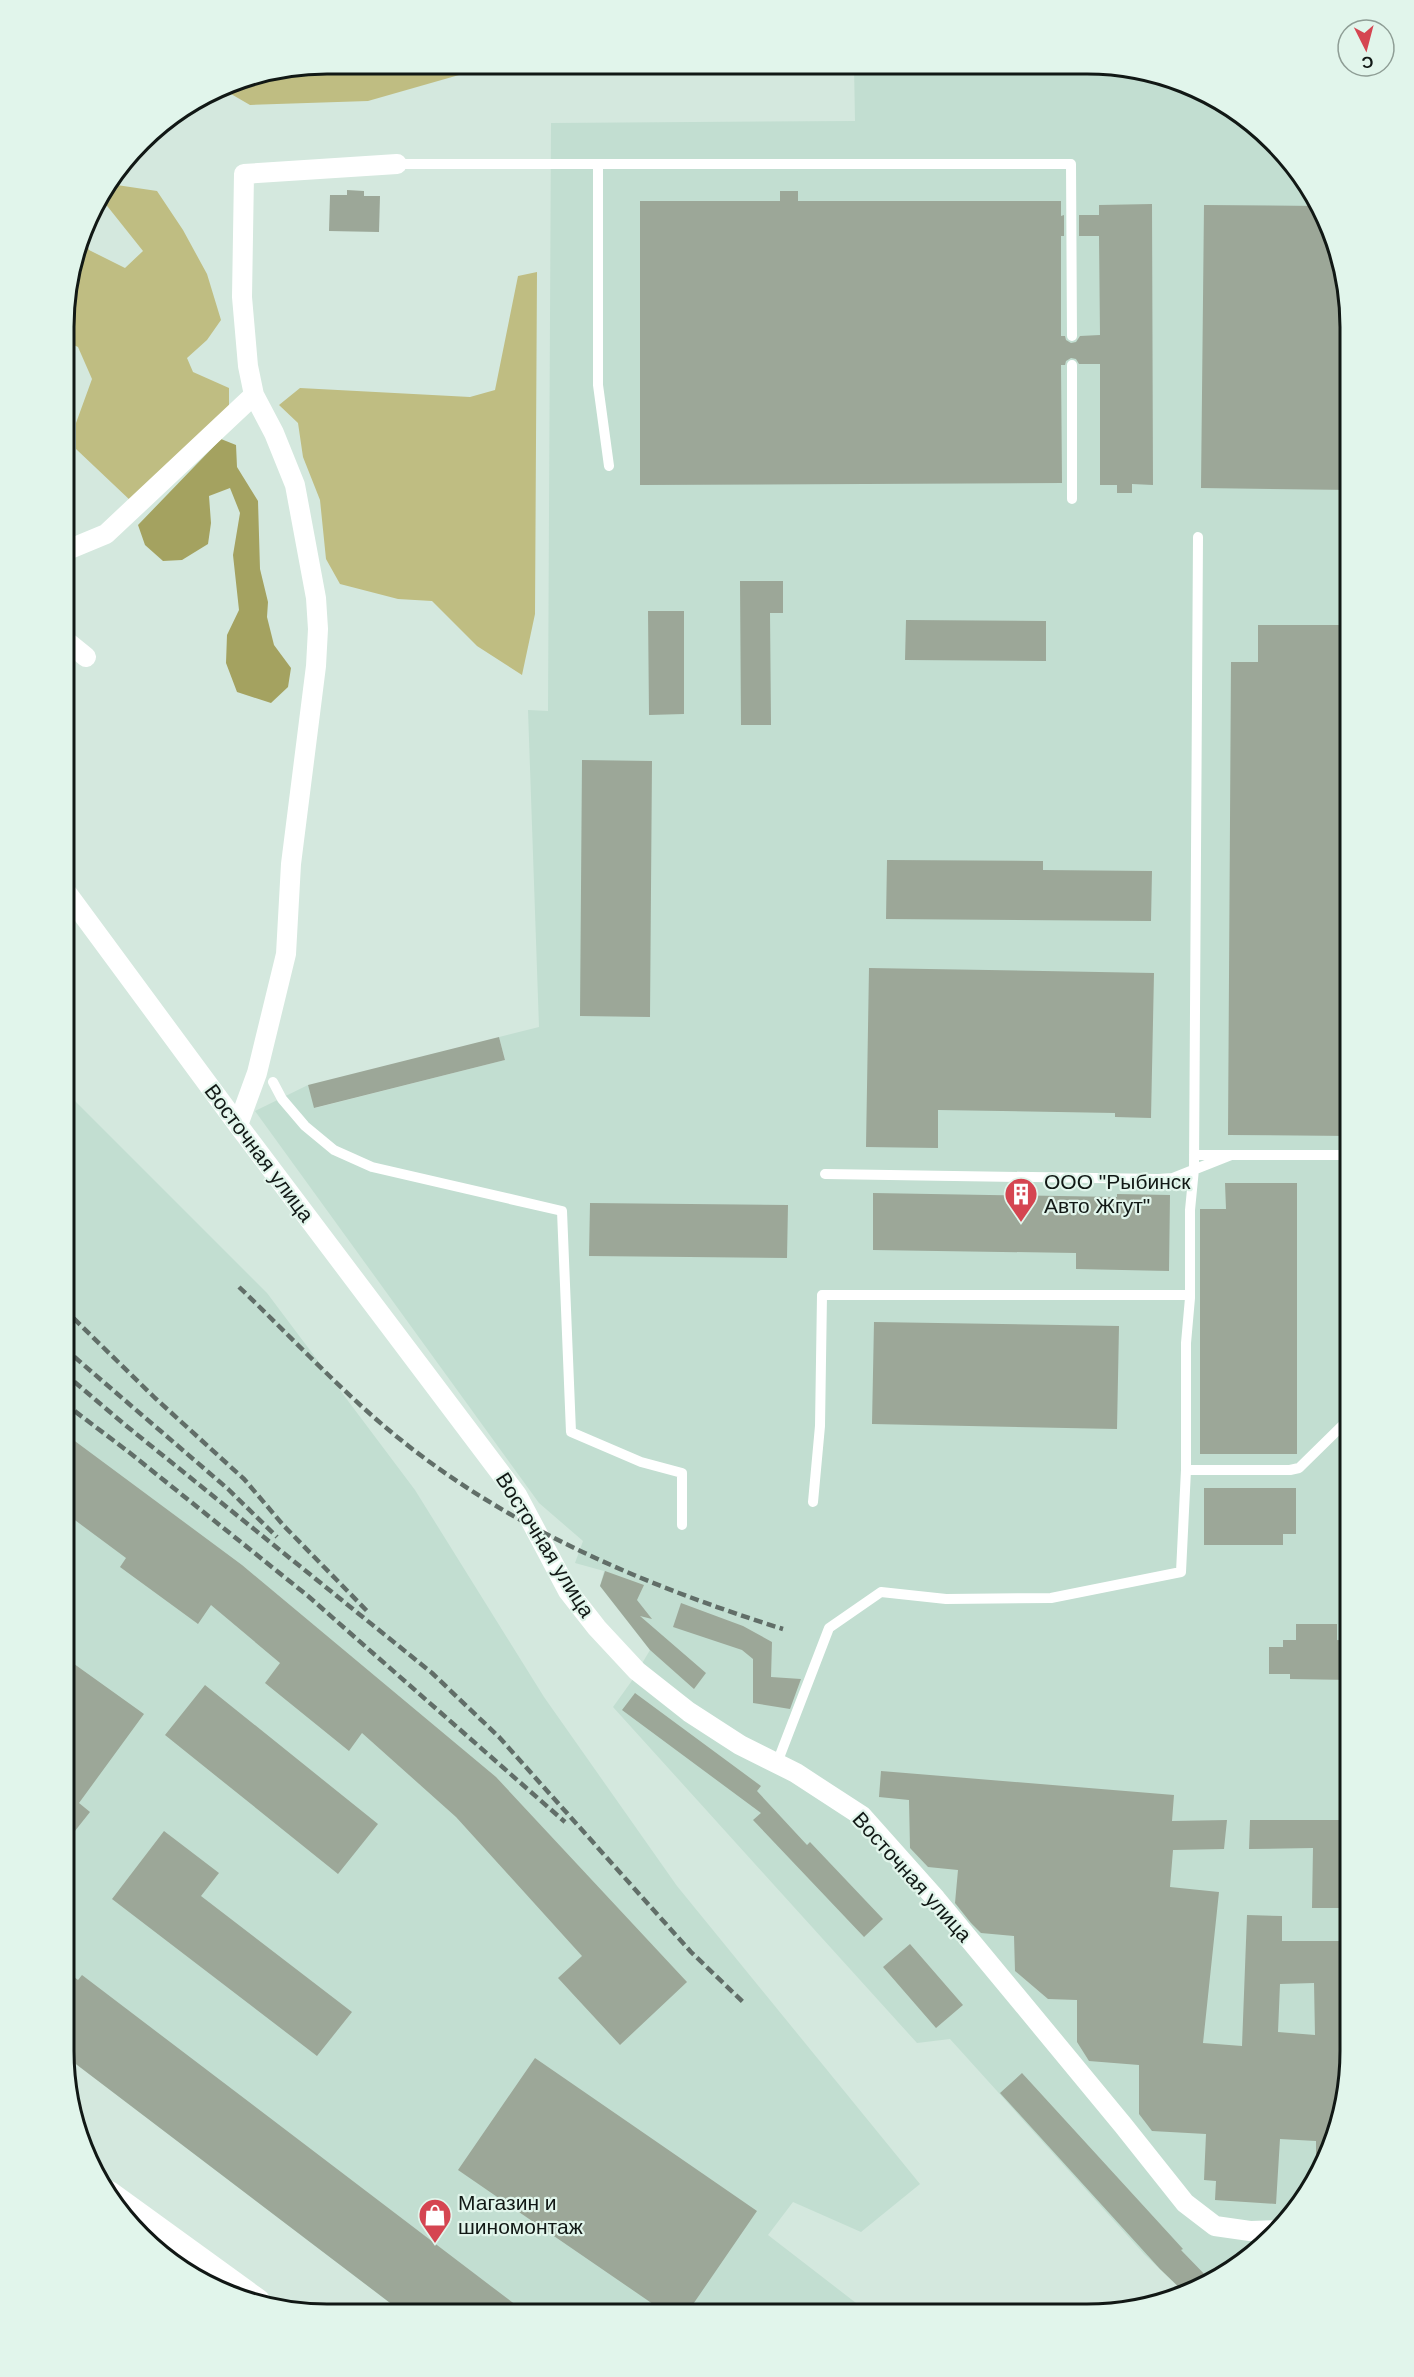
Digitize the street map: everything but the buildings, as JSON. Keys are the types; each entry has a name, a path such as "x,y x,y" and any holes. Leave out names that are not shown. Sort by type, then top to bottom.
{"street":[{"path":"238,1125 257,1073 286,954 291,864 316,666 318,628 316,598 295,485 274,433 254,394 248,366 242,297 244,174 397,164"},
{"path":"74,547 106,534 254,394"},
{"path":"74,647 87,657"},
{"name":"Восточная улица","path":"74,903 238,1125 517,1495 568,1591 597,1628 637,1671 689,1713 740,1745 796,1773 862,1816 936,1899 1185,2203 1215,2226 1250,2231 1265,2230"},
{"path":"131,2211 235,2286"}],"lane":[{"path":"397,164 1071,164 1072,336"},
{"path":"598,164 598,385 609,466"},
{"path":"1072,364 1072,499"},
{"path":"777,1763 829,1628 881,1592 946,1599 1052,1598 1181,1572 1186,1470 1186,1343 1190,1295 1190,1210 1194,1169 1198,537"},
{"path":"273,1082 282,1099 305,1126 334,1150 372,1167 562,1211 571,1432 641,1462 682,1473 682,1525"},
{"path":"1194,1155 1340,1155"},
{"path":"825,1174 1158,1179 1173,1178 1231,1155"},
{"path":"813,1502 820,1426 822,1295 1190,1295"},
{"path":"1186,1470 1290,1470 1299,1468 1340,1428"}],"shaded area":[{"path":"310,74 462,74 368,101 250,105 230,93 277,78"},
{"path":"854,74 1104,74 1137,78 1169,87 1214,107 1228,116 1254,136 1278,160 1307,200 1327,245 1336,277 1340,310 1340,2067 1336,2100 1327,2132 1307,2177 1298,2191 1278,2217 1254,2241 1214,2270 1178,2286 1144,2254 950,2039 917,2043 613,1707 650,1650 600,1586 604,1571 575,1563 583,1541 539,1503 255,1111 308,1085 315,1108 505,1060 499,1037 539,1027 528,710 548,711 551,123 855,121"},
{"path":"117,185 157,191 183,230 207,274 221,320 207,340 187,358 193,372 229,388 229,411 132,502 76,449 76,423 92,379 78,347 74,345 74,310 78,277 87,245 89,250 125,268 143,251 105,204"},
{"path":"537,272 535,614 522,675 477,646 432,601 398,599 340,584 326,559 320,500 303,457 298,423 279,405 300,388 470,397 495,390 518,276"},
{"path":"221,439 236,445 237,467 258,501 260,569 268,602 267,617 274,645 291,668 288,687 271,703 237,692 226,663 227,635 239,610 233,555 240,513 230,488 209,496 211,523 208,544 182,560 163,561 145,545 138,525"},
{"path":"74,1100 267,1293 415,1490 544,1697 677,1886 920,2184 861,2232 793,2202 768,2235 857,2304 391,2304 74,2063"}],"railway":[{"path":"239,1287 377,1420 422,1456 469,1489 518,1519 621,1570 728,1611 783,1629"},
{"path":"74,1319 155,1398 244,1479 284,1526 368,1612"},
{"path":"74,1357 228,1489 277,1537"},
{"path":"74,1382 432,1673 499,1737 691,1952 744,2003"},
{"path":"74,1411 308,1596 565,1822"}],"place":[{"name":"ООО \"Рыбинск Авто Жгут\"","path":"1021,1223"},
{"name":"Магазин и шиномонтаж","path":"435,2244"}]}
